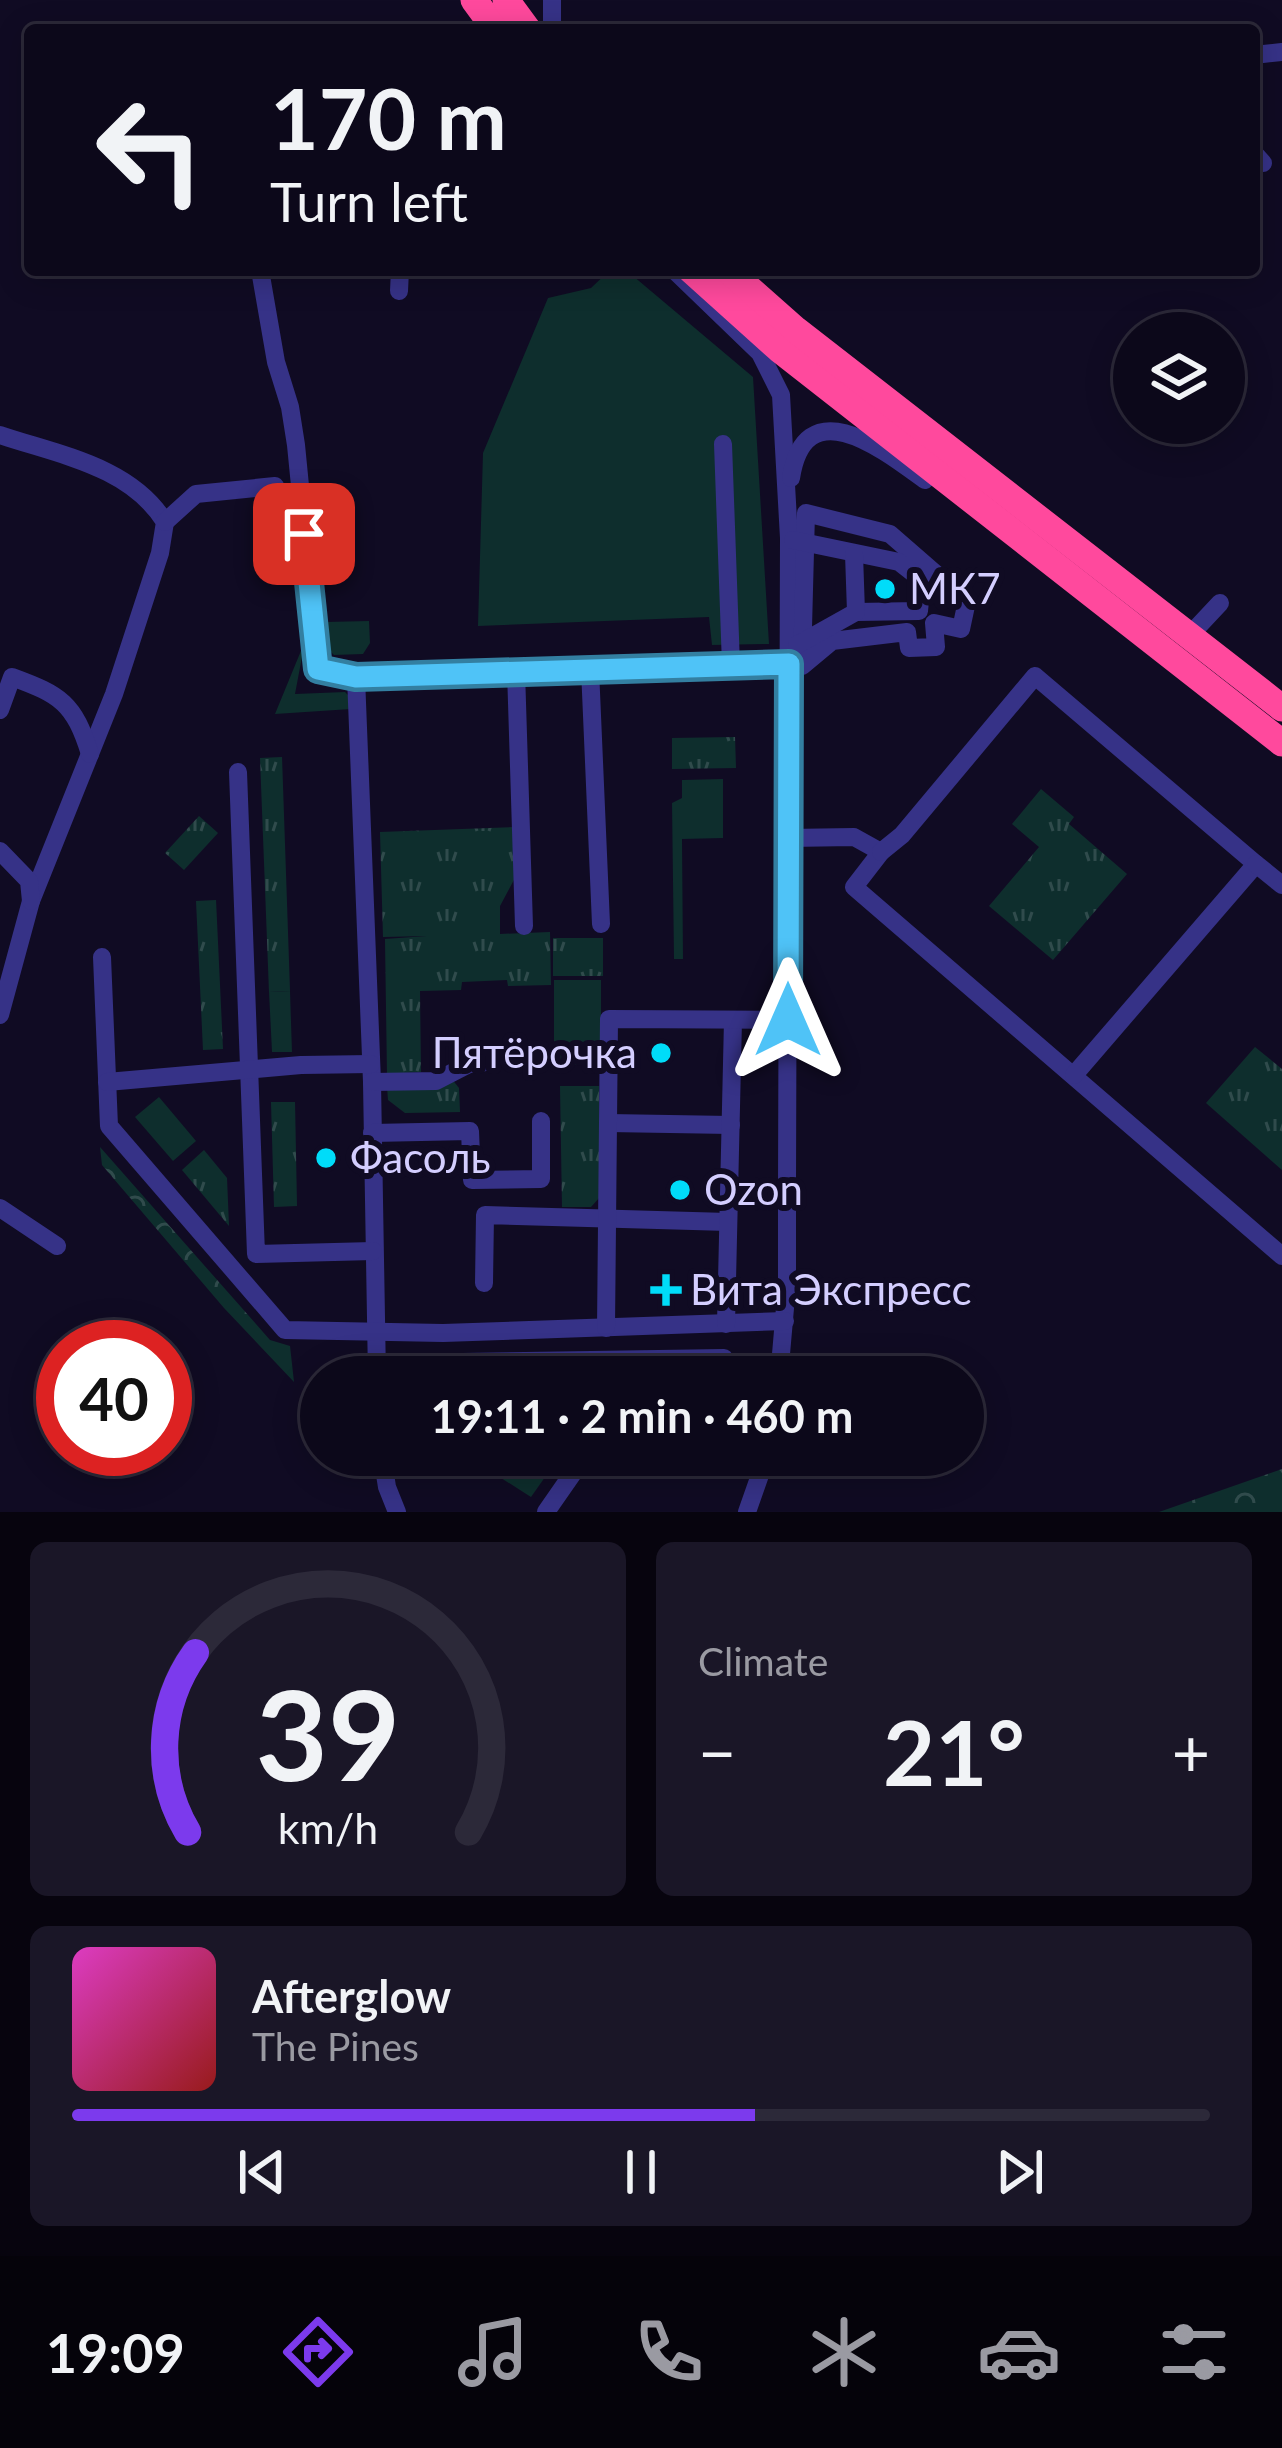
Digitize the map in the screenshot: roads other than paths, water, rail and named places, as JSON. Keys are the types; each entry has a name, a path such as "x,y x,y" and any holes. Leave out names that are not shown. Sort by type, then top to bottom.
{"highway":[{"path":"698,276 779,349 1282,743"},
{"path":"735,276 796,330 1282,708"}],"street":[{"path":"521,0 542,24"},
{"path":"261,276 296,445 318,669 356,677 731,665 793,652 856,612 919,611 922,580 899,562 797,541"},
{"path":"399,291 400,276"},
{"path":"680,276 770,369 781,395 783,469 797,541 781,1356"},
{"path":"745,276 796,330"},
{"path":"788,494 796,453 803,444 824,433 851,433 880,447 991,528 1024,541"},
{"path":"0,435 113,473 138,490 165,522"},
{"path":"723,444 731,665"},
{"path":"0,1015 32,901 90,754 160,553 165,522 196,494 274,486"},
{"path":"793,652 802,666 832,641 907,632 909,648 936,647 934,623 962,628 967,601 890,534 806,513 797,541"},
{"path":"854,554 856,612"},
{"path":"1190,635 1220,603"},
{"path":"590,669 601,924"},
{"path":"516,671 524,926"},
{"path":"1282,885 1035,676 854,887 1282,1256"},
{"path":"0,710 12,677 48,690 67,703 80,723 90,754"},
{"path":"356,677 372,1073 376,1356"},
{"path":"238,772 256,1254 373,1251"},
{"path":"788,838 854,837 881,852"},
{"path":"0,851 29,881 32,901"},
{"path":"1074,1075 1256,865"},
{"path":"102,957 109,1126 285,1330 375,1334 785,1321"},
{"path":"606,1328 609,1019 788,1020"},
{"path":"726,1324 733,1020"},
{"path":"107,1082 247,1070 372,1073 436,1081 482,1063"},
{"path":"372,1133 470,1132 472,1180 541,1179 541,1121"},
{"path":"608,1123 730,1125"},
{"path":"0,1208 57,1246"},
{"path":"484,1283 485,1215 728,1222"},
{"path":"385,1476 397,1512"},
{"path":"547,1512 571,1476"},
{"path":"747,1512 760,1476"}],"place":[{"name":"МК7","path":"885,589"},
{"name":"Пятёрочка","path":"661,1053"},
{"name":"Фасоль","path":"326,1158"},
{"name":"Ozon","path":"680,1190"},
{"name":"Вита Экспресс","path":"666,1290"}]}
